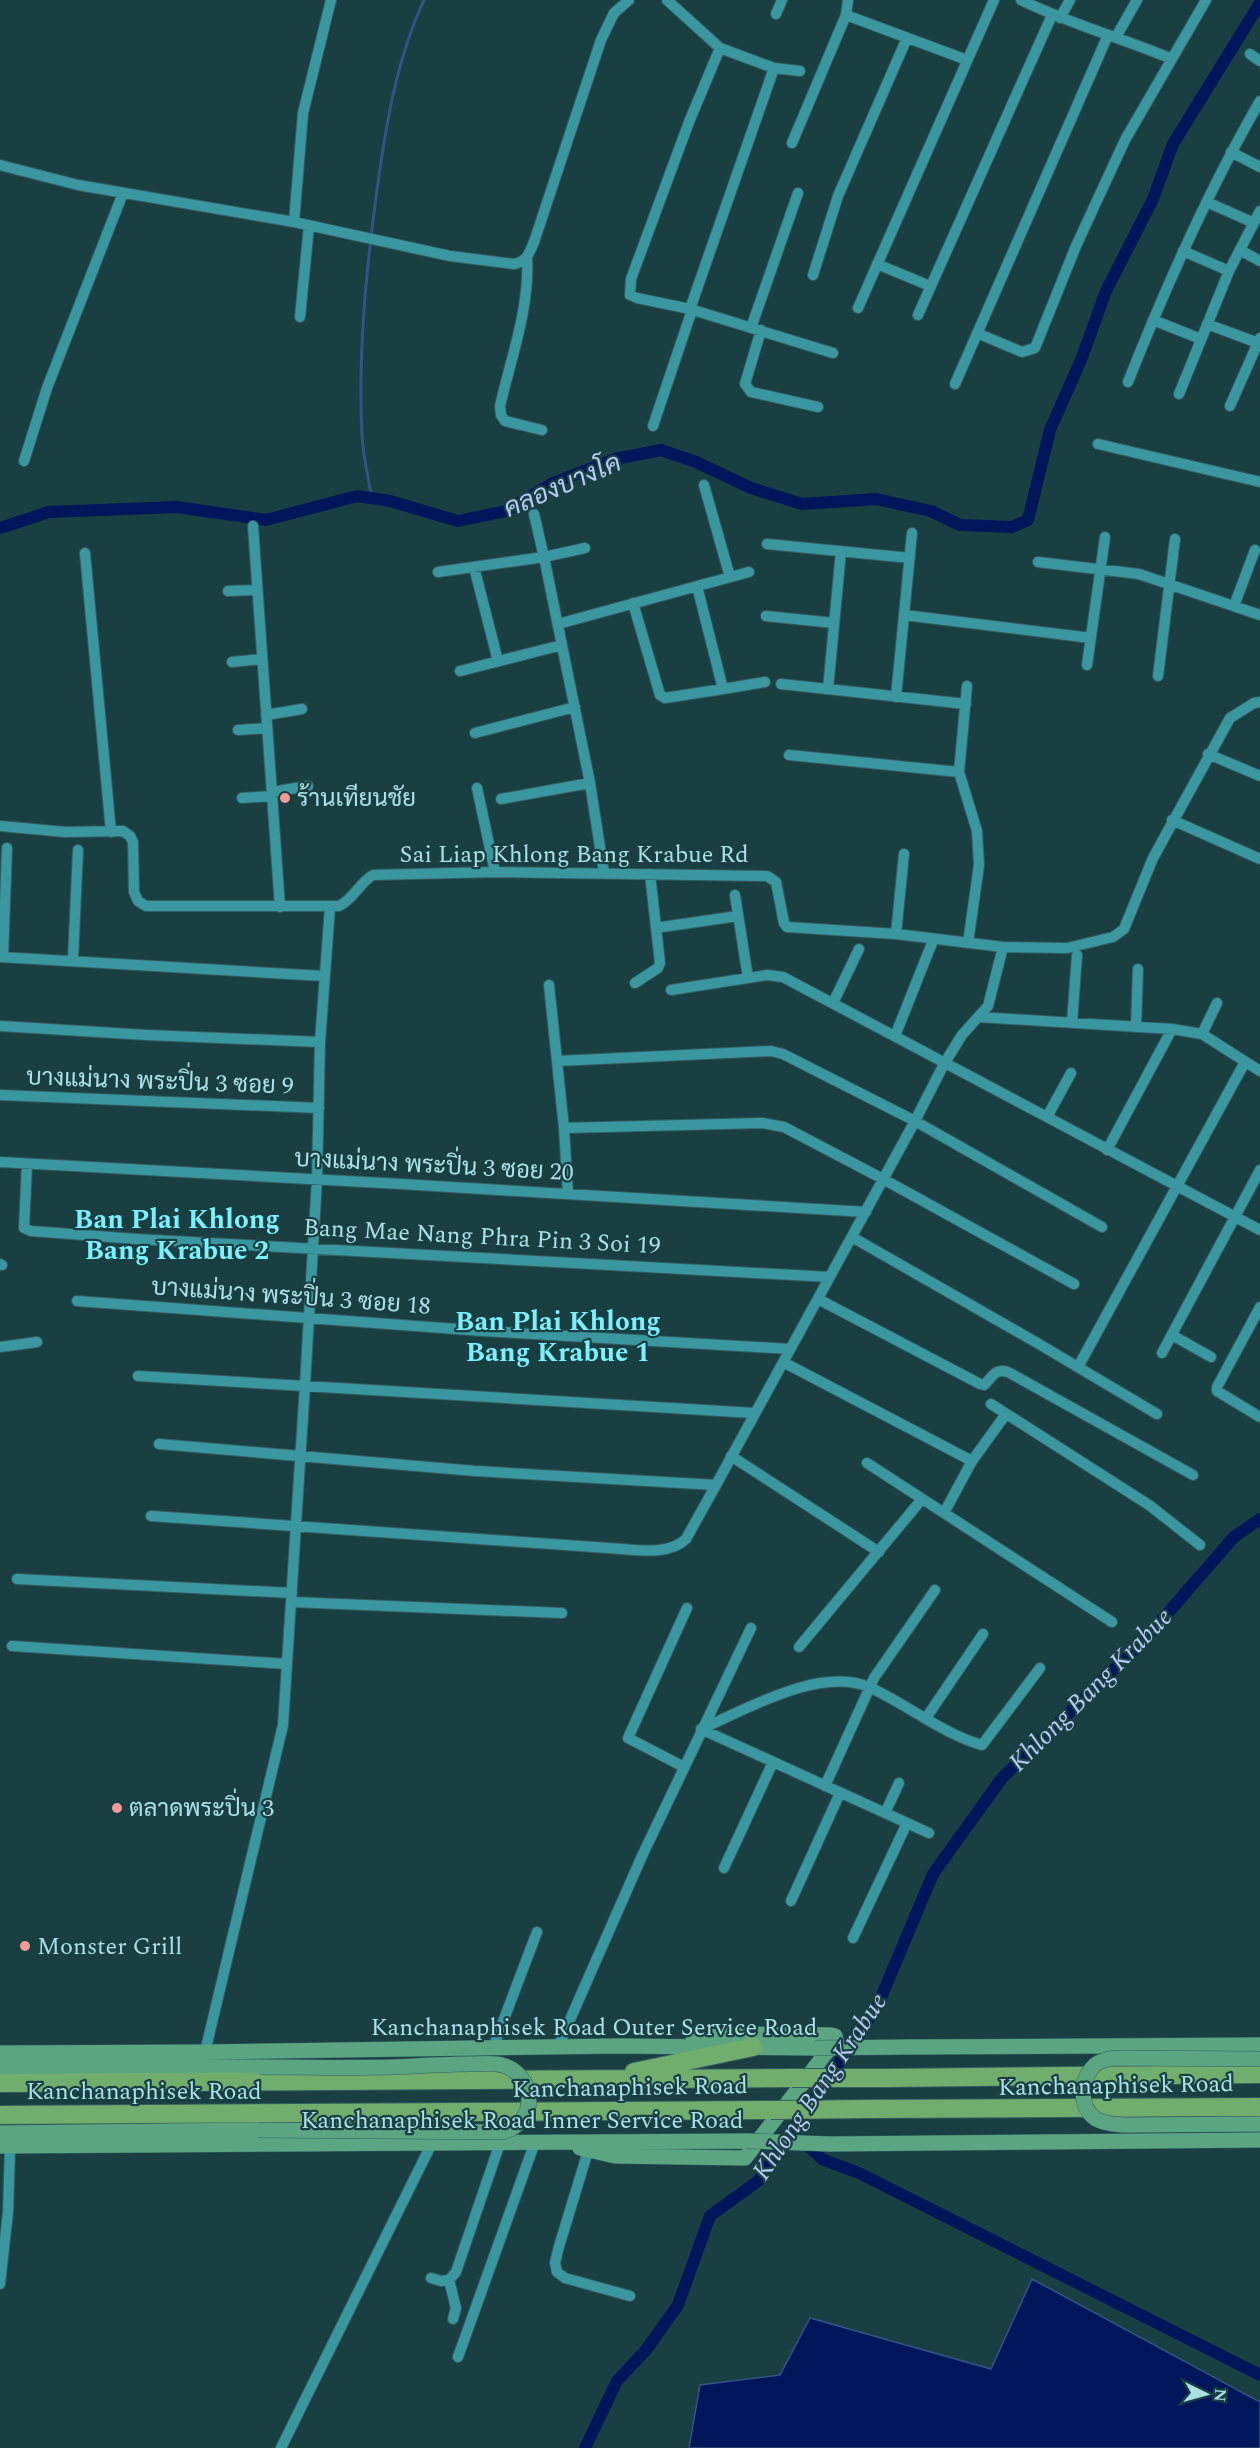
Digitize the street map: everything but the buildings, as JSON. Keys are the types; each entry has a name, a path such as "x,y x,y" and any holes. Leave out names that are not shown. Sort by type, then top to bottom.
{"highway":[{"path":"594,2080 753,2047"},
{"name":"Kanchanaphisek Road","path":"0,2083 1260,2074"},
{"name":"Kanchanaphisek Road","path":"0,2115 1260,2107"}],"main road":[{"path":"557,2142 615,2156 745,2157 836,2040 835,2036 831,2035 736,2034 664,2046"},
{"name":"Kanchanaphisek Road Outer Service Road","path":"0,2053 664,2046 815,2048 1260,2045"},
{"path":"1260,2059 1112,2058 1094,2066 1083,2090 1085,2106 1089,2113 1104,2122 1123,2125 1260,2124"},
{"path":"0,2067 392,2067 493,2063 512,2069 522,2078 529,2102 520,2123 513,2129 503,2132 258,2130 0,2133"},
{"name":"Kanchanaphisek Road Inner Service Road","path":"5,2147 535,2142 830,2144 1260,2140"}],"street":[{"path":"294,222 303,113 331,0"},
{"path":"542,429 505,422 500,406 524,304 528,276 527,258 601,40 614,13 629,0"},
{"path":"667,0 720,48 774,68 800,71"},
{"path":"776,14 782,0"},
{"path":"792,142 846,15 848,0"},
{"path":"858,308 994,0"},
{"path":"1021,0 1056,17 1172,59"},
{"path":"918,315 1056,17 1070,0"},
{"path":"955,384 1112,36 1137,0"},
{"path":"977,333 1022,352 1035,348 1076,246 1125,140 1206,0"},
{"path":"846,15 967,60"},
{"path":"813,275 838,196 907,38"},
{"path":"720,48 689,122 629,288 630,295 691,310 833,353"},
{"path":"1250,54 1260,61"},
{"path":"653,426 774,68"},
{"path":"1128,382 1183,251 1231,152 1260,101"},
{"path":"1231,152 1260,167"},
{"path":"0,165 78,185 294,222 450,256 514,264 521,263 527,258"},
{"path":"24,461 47,388 123,193"},
{"path":"798,193 756,329 745,384 747,389 818,407"},
{"path":"1207,202 1254,223"},
{"path":"1179,394 1229,271 1260,211"},
{"path":"300,317 309,226"},
{"path":"1240,250 1260,261"},
{"path":"1183,251 1229,271"},
{"path":"877,264 930,286"},
{"path":"1153,320 1201,339"},
{"path":"1207,324 1258,344 1230,406"},
{"path":"1098,444 1260,482"},
{"path":"704,485 730,577"},
{"path":"534,514 590,783 604,873"},
{"path":"253,526 280,907"},
{"path":"896,697 912,533"},
{"path":"1087,665 1105,537"},
{"path":"1158,676 1175,539"},
{"path":"767,544 909,558"},
{"path":"438,572 585,548"},
{"path":"1234,606 1255,550"},
{"path":"828,689 840,551"},
{"path":"85,553 111,832"},
{"path":"1038,562 1140,574 1260,615"},
{"path":"474,567 498,661"},
{"path":"558,624 748,572"},
{"path":"697,586 723,689"},
{"path":"228,591 257,590"},
{"path":"633,603 660,695 665,698 765,682"},
{"path":"904,615 1091,638"},
{"path":"766,616 834,623"},
{"path":"460,671 562,645"},
{"path":"232,662 262,658"},
{"path":"781,684 966,704"},
{"path":"967,686 959,772 977,831 979,865 968,943"},
{"name":"Sai Liap Khlong Bang Krabue Rd","path":"0,826 65,832 123,831 130,836 133,842 134,892 138,901 146,906 339,906 348,902 366,879 373,875 495,872 767,876 776,882 784,923 787,927 896,934 1003,947 1067,948 1119,934 1124,929 1153,858 1208,754 1230,718 1254,703 1260,702"},
{"path":"475,733 575,707"},
{"path":"266,715 302,710"},
{"path":"238,730 267,728"},
{"path":"1208,754 1260,776"},
{"path":"789,755 959,772"},
{"path":"501,799 590,783"},
{"path":"242,798 308,786"},
{"path":"477,788 495,872"},
{"path":"1172,820 1260,859"},
{"path":"8,848 1,957 73,959 324,976"},
{"path":"73,959 78,850"},
{"path":"896,934 904,854"},
{"path":"635,983 658,968 660,963 650,874"},
{"path":"735,895 748,978"},
{"path":"205,2052 281,1737 305,1385 317,1179 320,1042 330,907"},
{"path":"662,927 738,915"},
{"path":"895,1036 932,943"},
{"path":"151,1516 608,1548 665,1550 678,1546 686,1539 716,1485 866,1212 944,1064 962,1035 988,1006 1003,947"},
{"path":"833,1003 859,949"},
{"path":"1072,1023 1077,956"},
{"path":"1136,1027 1138,969"},
{"path":"671,990 774,974 783,977 1260,1230"},
{"path":"549,985 564,1128 568,1193"},
{"path":"1202,1034 1218,1004"},
{"path":"978,1017 1172,1029 1202,1034 1260,1071"},
{"path":"0,1026 320,1042"},
{"path":"1107,1150 1172,1029"},
{"path":"557,1061 771,1051 783,1054 915,1121 1102,1227"},
{"path":"1078,1367 1245,1062"},
{"path":"1047,1117 1071,1073"},
{"name":"บางแม่นาง พระปิ่น 3 ซอย 9","path":"0,1095 319,1108"},
{"path":"564,1128 772,1124 784,1127 1074,1284"},
{"name":"บางแม่นาง พระปิ่น 3 ซอย 20","path":"0,1162 866,1212"},
{"name":"Bang Mae Nang Phra Pin 3 Soi 19","path":"27,1164 24,1228 136,1239 829,1276"},
{"path":"1162,1353 1260,1170"},
{"path":"852,1237 1157,1414"},
{"path":"818,1299 980,1384 984,1385 994,1372 1001,1370 1008,1372 1193,1475"},
{"name":"บางแม่นาง พระปิ่น 3 ซอย 18","path":"77,1301 483,1331 790,1349"},
{"path":"1260,1306 1217,1387 1217,1391 1260,1418"},
{"path":"1172,1335 1211,1357"},
{"path":"0,1347 37,1342"},
{"path":"783,1362 972,1461"},
{"path":"138,1376 754,1413"},
{"path":"992,1404 1149,1505 1200,1545"},
{"path":"944,1513 972,1461 1006,1414"},
{"path":"159,1444 474,1470 716,1485"},
{"path":"731,1456 879,1552"},
{"path":"867,1462 1112,1622"},
{"path":"799,1647 922,1499"},
{"path":"17,1579 292,1598 562,1613"},
{"path":"825,1786 874,1678 935,1590"},
{"path":"684,1767 628,1738 687,1608"},
{"path":"558,2047 701,1729 750,1628"},
{"path":"926,1718 983,1634"},
{"path":"12,1646 287,1664"},
{"path":"701,1729 799,1688 844,1682 871,1688 982,1745 1040,1668"},
{"path":"701,1729 929,1833"},
{"path":"724,1868 773,1762"},
{"path":"885,1813 899,1783"},
{"path":"791,1901 840,1793"},
{"path":"853,1938 907,1823"},
{"path":"493,2048 537,1932"},
{"path":"458,2357 535,2142"},
{"path":"281,2448 432,2143"},
{"path":"431,2278 441,2281 449,2280 456,2272 500,2143"},
{"path":"0,2284 5,2147"},
{"path":"588,2151 558,2250 555,2263 556,2272 565,2278 630,2296"},
{"path":"449,2280 456,2308 453,2319"}],"shaded area":[{"path":"1032,2279 1260,2402 1260,2448 689,2448 700,2385 780,2375 810,2318 991,2369"}],"waterway":[{"path":"372,498 363,451 361,404 362,343 369,251 380,166 393,93 406,46 424,0"},
{"name":"คลองบางโค","path":"0,528 49,512 177,507 266,520 357,496 390,501 458,521 506,511 553,483 615,459 661,450 696,462 751,488 802,504 876,499 931,511 960,525 1012,527 1028,520 1050,430 1081,360 1106,291 1153,199 1173,144 1260,3"},
{"name":"Khlong Bang Krabue","path":"585,2448 617,2381 646,2350 678,2305 710,2216 758,2181 877,2007 933,1874 1002,1778 1147,1637 1234,1537 1260,1519"},
{"path":"803,2141 822,2159 861,2174 1260,2375"}],"place":[{"name":"ร้านเทียนชัย","path":"285,798"},
{"name":"ตลาดพระปิ่น 3","path":"117,1808"},
{"name":"Monster Grill","path":"25,1946"}],"district":[{"name":"Ban Plai Khlong Bang Krabue 2","path":"177,1234"},
{"name":"Ban Plai Khlong Bang Krabue 1","path":"558,1336"}]}
